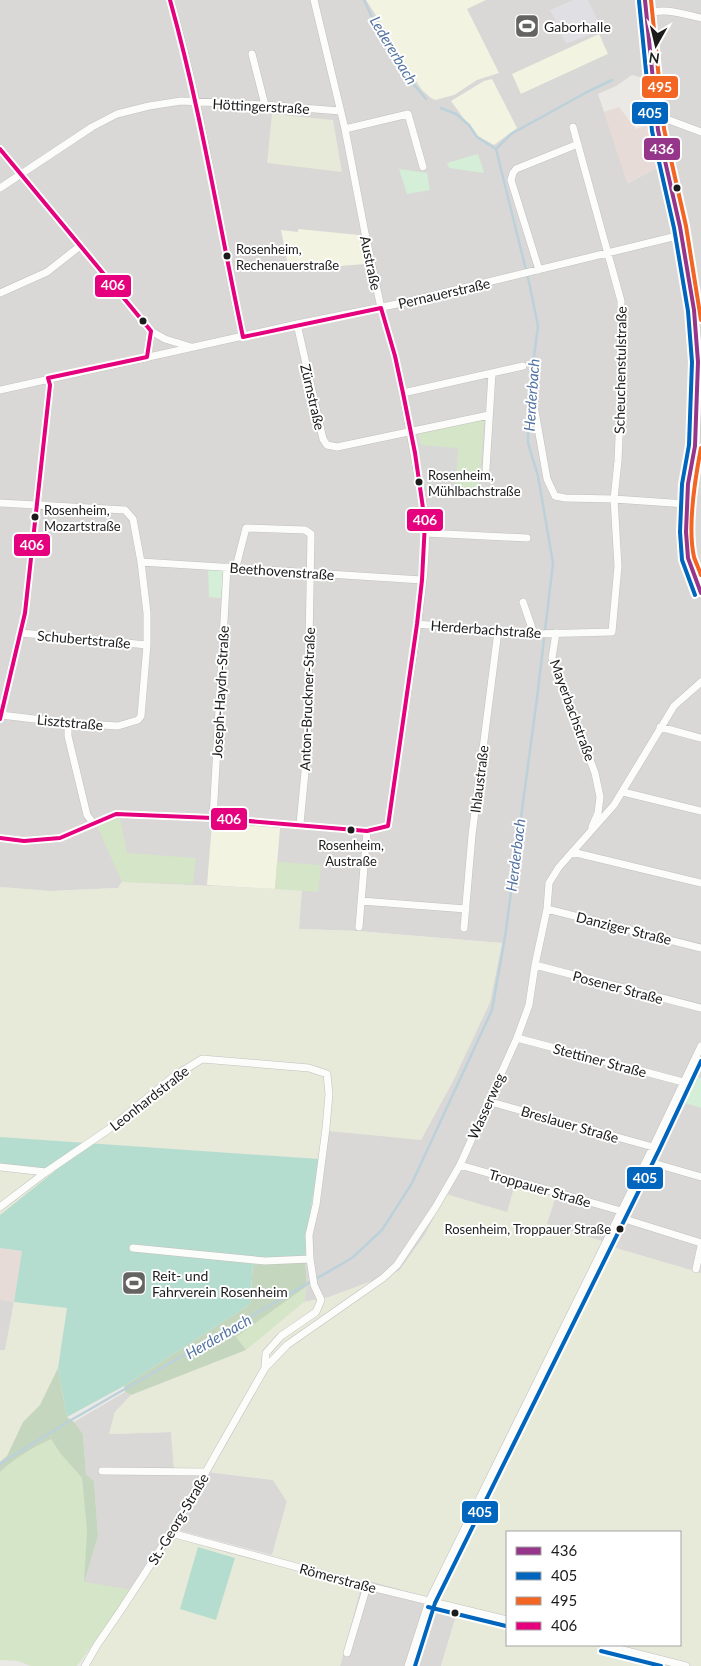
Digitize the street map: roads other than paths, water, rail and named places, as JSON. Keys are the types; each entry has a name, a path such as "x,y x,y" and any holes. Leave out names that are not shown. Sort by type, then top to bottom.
{"street":[{"path":"170,0 197,102 225,256 243,336"},
{"name":"Austraße","path":"314,0 345,129 364,233 403,393 425,515 422,580 417,624 388,826 367,831"},
{"path":"645,0 657,120 681,234 694,310 700,362 695,446 686,504 686,532 688,558 701,594"},
{"path":"646,14 655,10 667,10 701,18"},
{"path":"252,54 265,105"},
{"name":"Höttingerstraße","path":"0,188 92,127 117,114 148,106 181,101 340,111"},
{"path":"345,129 408,114 423,167"},
{"path":"657,120 668,120 701,132"},
{"name":"Scheuchenstulstraße","path":"573,127 621,301 622,368 618,461 614,499"},
{"path":"537,271 511,180 513,173 516,169 578,144"},
{"path":"0,149 151,331 165,339 192,348"},
{"name":"Pernauerstraße","path":"0,390 297,324 381,308 681,234"},
{"path":"0,293 48,272 80,246"},
{"name":"Zürnstraße","path":"297,324 323,439 327,446 337,446 410,431"},
{"path":"147,357 151,331"},
{"path":"403,393 523,366"},
{"path":"486,469 492,373"},
{"path":"1,717 25,614 50,385 48,378"},
{"path":"535,411 547,479 555,496 686,504"},
{"path":"410,431 488,415"},
{"path":"555,633 612,632 618,566 614,499"},
{"path":"0,503 125,510 132,519 141,562 147,613 147,645"},
{"name":"Anton-Bruckner-Straße","path":"236,567 246,528 306,530 311,534 307,751 300,824"},
{"path":"425,533 528,538"},
{"name":"Beethovenstraße","path":"141,562 422,580"},
{"name":"Joseph-Haydn-Straße","path":"214,818 227,567"},
{"path":"524,602 534,634"},
{"name":"Herderbachstraße","path":"417,624 534,634 555,633"},
{"name":"Ihlaustraße","path":"464,928 472,835 498,631"},
{"name":"Schubertstraße","path":"21,633 147,645"},
{"name":"Mayerbachstraße","path":"555,633 552,658 596,773 600,797 598,813 589,834"},
{"name":"Lisztstraße","path":"1,717 118,726 138,720 141,716 147,645"},
{"name":"Wasserweg","path":"265,1368 287,1345 383,1278 397,1265 435,1208 460,1165 517,1038 529,1005 547,909 549,883 559,867 614,805 674,706 701,682"},
{"path":"68,723 68,736 85,806 93,823"},
{"path":"660,728 701,738"},
{"path":"622,792 701,811"},
{"path":"0,838 24,841 60,838 116,814 214,818 367,831 359,928"},
{"path":"572,852 701,883"},
{"path":"361,901 466,909"},
{"name":"Danziger Straße","path":"547,909 701,948"},
{"name":"Posener Straße","path":"535,965 701,1008"},
{"name":"Stettiner Straße","path":"517,1038 683,1082"},
{"path":"408,1666 429,1601 701,1046"},
{"name":"Leonhardstraße","path":"0,1208 46,1172 109,1130 172,1077 202,1059 309,1068 327,1074 329,1094 316,1205 310,1234 310,1259"},
{"name":"Breslauer Straße","path":"488,1101 653,1147"},
{"path":"646,1161 701,1177"},
{"name":"Troppauer Straße","path":"460,1165 620,1214 701,1245"},
{"path":"0,1167 46,1172"},
{"path":"696,1268 701,1245"},
{"path":"132,1248 265,1261 310,1259 314,1285 321,1300 316,1312 281,1336 266,1353 265,1368"},
{"name":"St.-Georg-Straße","path":"85,1666 170,1533 265,1368"},
{"path":"102,1471 206,1472"},
{"name":"Römerstraße","path":"170,1533 367,1586 506,1620"},
{"path":"347,1653 367,1586"},
{"path":"607,1646 686,1666"}],"waterway":[{"name":"Ledererbach","path":"364,0 371,15 383,31 387,45 405,74 426,99"},
{"name":"Herderbach","path":"0,1464 66,1423 352,1258 382,1230 412,1183 492,1010 505,937 553,563 538,476 528,443 528,402 538,326 496,149 511,134 612,80"},
{"name":"Ledererbach","path":"441,108 456,114 469,125 477,137 496,149"}],"place":[{"name":"Gaborhalle","path":"527,26"},
{"name":"Rosenheim, Rechenauerstraße","path":"227,256"},
{"name":"Rosenheim, Mühlbachstraße","path":"419,482"},
{"name":"Rosenheim, Mozartstraße","path":"35,517"},
{"name":"Rosenheim, Austraße","path":"351,830"},
{"name":"Rosenheim, Troppauer Straße","path":"620,1229"},
{"name":"Reit- und Fahrverein Rosenheim","path":"134,1283"}]}
